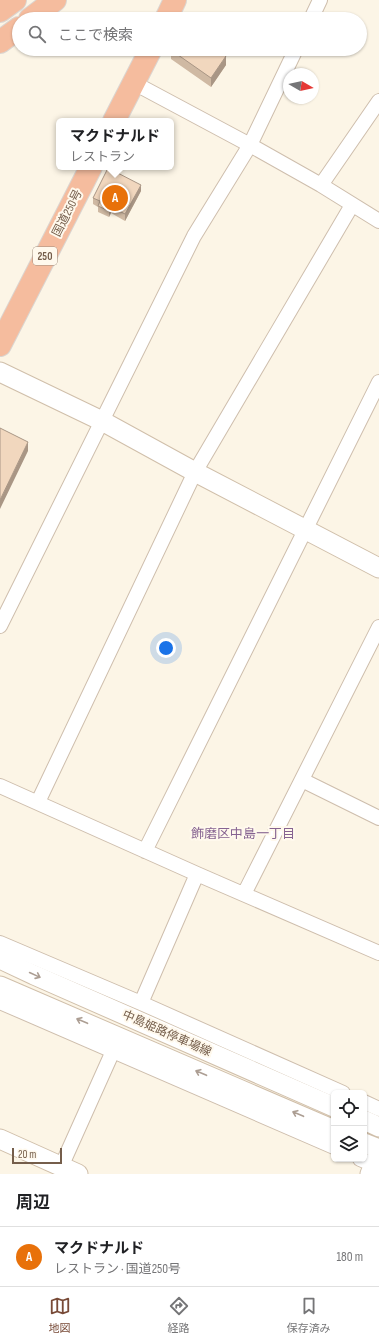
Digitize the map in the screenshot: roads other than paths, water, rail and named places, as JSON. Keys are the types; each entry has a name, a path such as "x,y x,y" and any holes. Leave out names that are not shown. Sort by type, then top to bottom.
{"highway":[{"path":"0,11 15,0"},
{"path":"39,12 55,0"},
{"path":"169,12 175,0"},
{"path":"0,42 12,33"},
{"path":"116,118 148,56"},
{"name":"国道250号","path":"0,345 89,170"}],"main road":[{"path":"0,372 102,421 195,472 379,568"},
{"name":"中島姫路停車場線","path":"0,959 331,1106"},
{"name":"中島姫路停車場線","path":"0,986 331,1129"},
{"path":"367,1121 379,1127"},
{"path":"0,1139 69,1170"},
{"path":"367,1148 374,1161"}],"street":[{"path":"314,12 320,0"},
{"path":"0,626 194,236 250,144 293,56"},
{"path":"134,83 250,144 379,221"},
{"path":"321,185 379,101"},
{"path":"38,802 195,472 352,205"},
{"path":"145,851 379,382"},
{"path":"244,894 379,627"},
{"path":"302,780 379,818"},
{"path":"0,786 379,953"},
{"path":"141,1003 197,874"},
{"path":"0,943 141,1003 336,1090"},
{"path":"0,1002 331,1146"},
{"path":"69,1170 113,1051"},
{"path":"367,1103 379,1109"}],"place":[{"name":"マクドナルド","path":"115,198"}],"district":[{"name":"飾磨区中島一丁目","path":"243,833"}]}
